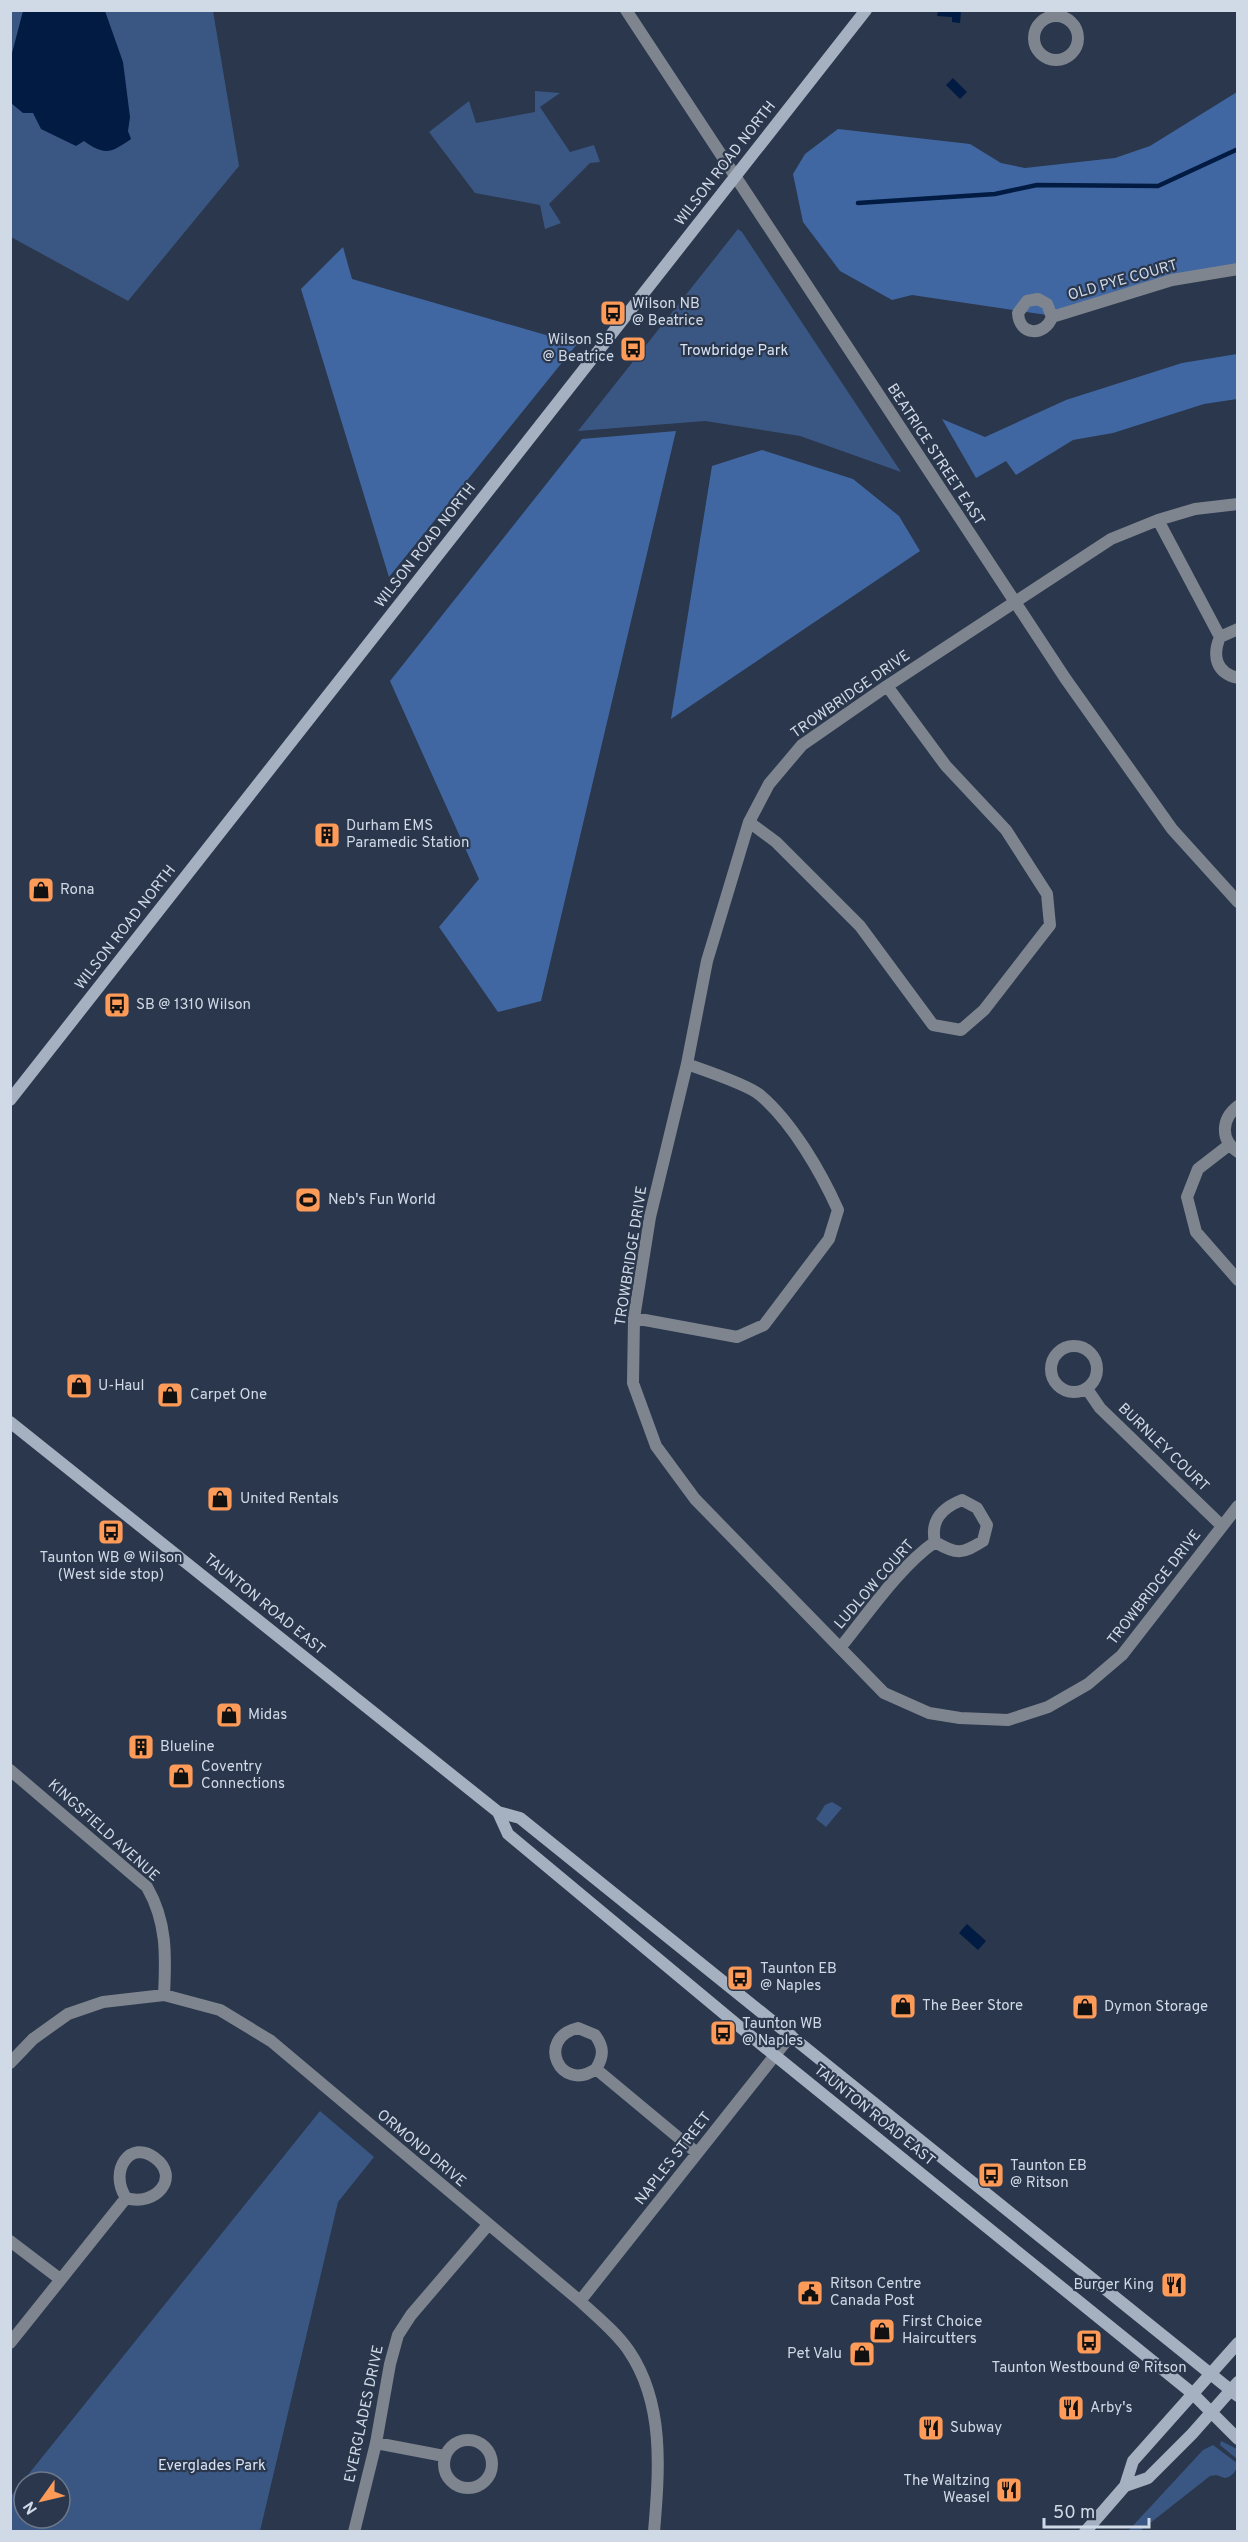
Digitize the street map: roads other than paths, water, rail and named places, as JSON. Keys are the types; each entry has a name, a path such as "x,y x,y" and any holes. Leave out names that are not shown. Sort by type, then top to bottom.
{"main road":[{"name":"WILSON ROAD NORTH","path":"10,1100 866,10"},
{"name":"TAUNTON ROAD EAST","path":"10,1422 498,1812 520,1818 1209,2374 1235,2390"},
{"name":"TAUNTON ROAD EAST","path":"498,1812 508,1834 774,2055 1192,2393 1238,2439"},
{"path":"1085,2532 1125,2486 1133,2461 1238,2343"},
{"path":"1125,2486 1148,2478 1210,2412 1235,2390"}],"street":[{"name":"BEATRICE STREET EAST","path":"626,10 1065,678 1172,829 1238,902"},
{"name":"OLD PYE COURT","path":"1052,317 1172,280 1238,269"},
{"name":"TROWBRIDGE DRIVE","path":"1238,504 1195,509 1158,520 1111,540 887,686 802,745 769,784 748,822 707,961 687,1064 650,1217 634,1318 633,1383 656,1446 695,1499 884,1693 929,1713 960,1718 1008,1720 1048,1707 1088,1684 1122,1655 1238,1506"},
{"path":"1158,520 1220,637"},
{"path":"1238,629 1220,637 1215,649 1218,665 1230,676 1238,678"},
{"path":"748,822 776,842 860,926 933,1025 961,1030 984,1010 1050,925 1047,894 1006,830 946,766 887,686"},
{"path":"634,1318 737,1337 764,1325 829,1239 838,1210 819,1173 783,1120 759,1093 687,1064"},
{"path":"1238,1106 1226,1119 1224,1127 1233,1148 1198,1169 1187,1197 1196,1232 1238,1280"},
{"name":"BURNLEY COURT","path":"1087,1389 1100,1408 1222,1526"},
{"name":"LUDLOW COURT","path":"962,1500 977,1508 987,1525 983,1541 966,1552 950,1551 935,1542 932,1530 936,1518 947,1506 962,1500"},
{"name":"LUDLOW COURT","path":"840,1648 921,1552 935,1542"},
{"name":"KINGSFIELD AVENUE","path":"10,1770 147,1887 158,1906 164,1933 164,1995"},
{"name":"ORMOND DRIVE","path":"10,2063 33,2039 68,2014 103,2002 164,1995 220,2010 271,2041 580,2301 630,2351 651,2400 658,2439 654,2532"},
{"name":"NAPLES STREET","path":"580,2301 791,2035"},
{"path":"596,2069 697,2153"},
{"path":"10,2343 126,2198"},
{"name":"EVERGLADES DRIVE","path":"354,2532 376,2443 390,2364 398,2335 411,2315 488,2225"},
{"path":"10,2241 60,2279"},
{"path":"461,2440 476,2441 488,2451 492,2466 490,2474 479,2486 463,2488 455,2485 444,2473 444,2456 454,2444 461,2440"},
{"path":"376,2443 444,2456"}],"waterway":[{"path":"858,203 995,194 1037,185 1158,186 1238,149"}],"place":[{"name":"Wilson NB @ Beatrice","path":"613,313"},
{"name":"Wilson SB @ Beatrice","path":"633,349"},
{"name":"Durham EMS Paramedic Station","path":"327,835"},
{"name":"Rona","path":"41,890"},
{"name":"SB @ 1310 Wilson","path":"117,1005"},
{"name":"Neb's Fun World","path":"308,1200"},
{"name":"U-Haul","path":"79,1386"},
{"name":"Carpet One","path":"170,1395"},
{"name":"United Rentals","path":"220,1499"},
{"name":"Taunton WB @ Wilson (West side stop)","path":"111,1532"},
{"name":"Midas","path":"229,1715"},
{"name":"Blueline","path":"141,1747"},
{"name":"Coventry Connections","path":"181,1776"},
{"name":"Taunton EB @ Naples","path":"740,1978"},
{"name":"The Beer Store","path":"903,2006"},
{"name":"Dymon Storage","path":"1085,2007"},
{"name":"Taunton WB @ Naples","path":"723,2033"},
{"name":"Taunton EB @ Ritson","path":"991,2175"},
{"name":"Burger King","path":"1174,2285"},
{"name":"Ritson Centre Canada Post","path":"810,2293"},
{"name":"First Choice Haircutters","path":"882,2331"},
{"name":"Taunton Westbound @ Ritson","path":"1089,2342"},
{"name":"Pet Valu","path":"862,2354"},
{"name":"Arby's","path":"1071,2408"},
{"name":"Subway","path":"931,2428"},
{"name":"The Waltzing Weasel","path":"1009,2490"}],"park label":[{"name":"Trowbridge Park","path":"734,351"},
{"name":"Everglades Park","path":"212,2466"}]}
